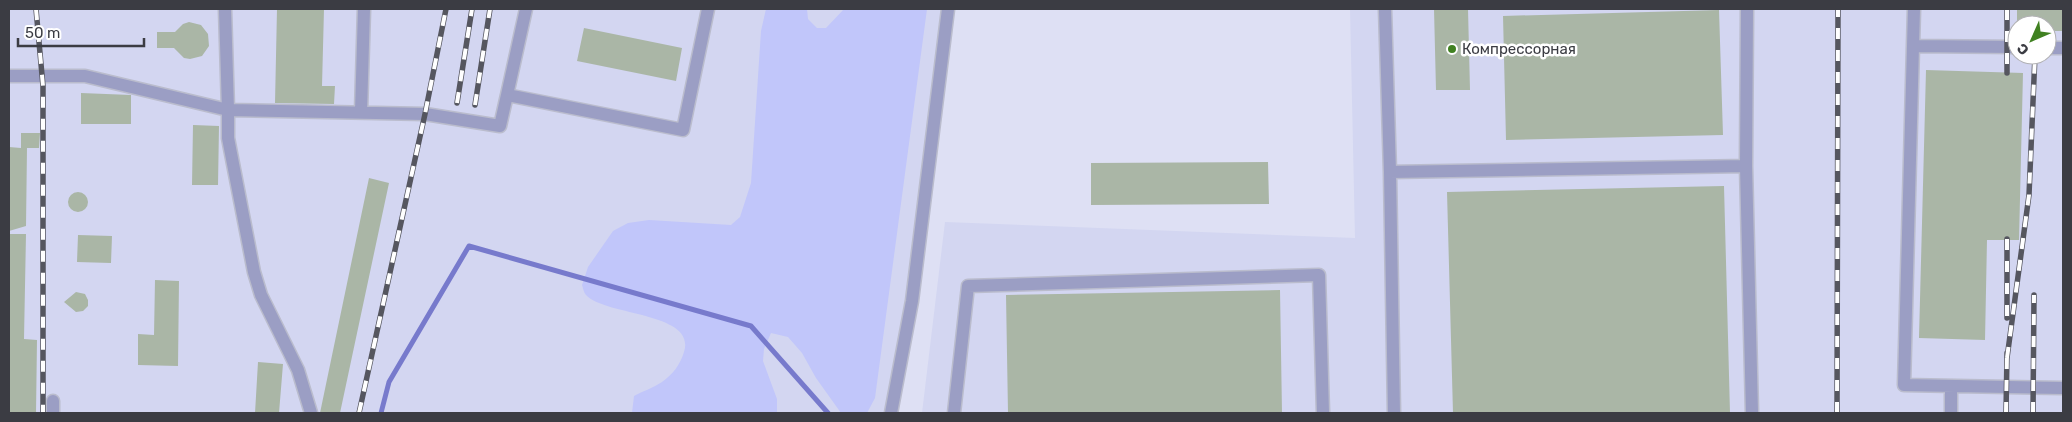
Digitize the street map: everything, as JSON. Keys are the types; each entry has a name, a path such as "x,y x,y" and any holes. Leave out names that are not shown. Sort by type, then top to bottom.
{"street":[{"path":"225,9 228,138 254,272 261,295 298,370 311,413"},
{"path":"361,112 364,9"},
{"path":"9,76 85,76 228,110 426,114 500,126 526,9"},
{"path":"507,95 683,130 708,9"},
{"path":"891,413 912,301 948,9"},
{"path":"1385,9 1394,413"},
{"path":"1747,9 1746,166 1752,413"},
{"path":"1914,9 1904,385 2063,388"},
{"path":"1913,46 2007,47"},
{"path":"1390,172 1746,166"},
{"path":"954,413 968,286 1319,275 1323,413"},
{"path":"1951,386 1951,413"}],"shaded area":[{"path":"9,9 944,9 908,283 885,413 9,413"},
{"path":"766,9 807,9 808,19 817,28 826,28 844,9 927,9 875,398 867,413 841,413 816,378 802,353 788,337 771,333 764,349 763,361 777,399 777,413 632,413 634,396 662,382 676,369 684,352 684,339 677,329 664,322 596,302 586,295 582,285 588,267 613,231 628,223 649,220 731,225 740,217 751,183 761,31"},
{"path":"1350,9 2063,9 2063,413 922,413 945,222 1355,238"}],"building":[{"path":"277,9 324,9 322,86 335,86 334,104 275,103"},
{"name":"Компрессорная","path":"1434,9 1468,9 1470,90 1436,90"},
{"path":"2017,9 2063,9 2063,31 2057,31 2057,15 2017,15"},
{"path":"1719,10 1723,135 1506,140 1503,16"},
{"path":"189,22 201,25 208,34 209,46 202,56 190,59 184,58 174,48 157,48 157,32 175,32 183,24"},
{"path":"584,28 682,48 676,81 577,61"},
{"path":"1926,70 2023,73 2019,240 1987,240 1985,340 1919,338"},
{"path":"81,93 131,95 131,124 81,124"},
{"path":"193,125 219,126 218,185 192,185"},
{"path":"21,133 40,133 39,148 27,148 26,226 9,231 9,147 21,148"},
{"path":"1268,162 1269,204 1091,205 1091,163"},
{"path":"369,178 389,183 340,413 320,413"},
{"path":"1724,186 1730,413 1453,413 1447,192"},
{"path":"78,192 85,195 88,202 85,209 78,212 71,209 68,202 71,195"},
{"path":"9,234 26,234 24,339 37,340 36,413 9,413"},
{"path":"78,235 112,236 111,263 77,262"},
{"path":"155,280 179,281 178,366 138,365 138,334 154,335"},
{"path":"1280,290 1282,413 1008,413 1006,295"},
{"path":"76,292 85,294 88,300 88,306 83,311 76,312 64,302"},
{"path":"258,362 283,364 279,413 255,413"}],"waterway":[{"path":"381,413 389,382 469,246 751,326 828,413"}],"railway":[{"path":"36,9 43,86 43,413"},
{"path":"359,413 425,114 446,9"},
{"path":"457,103 472,9"},
{"path":"475,105 490,9"},
{"path":"1837,413 1838,9"},
{"path":"2007,9 2007,73"},
{"path":"2007,358 2029,195 2035,65"},
{"path":"2007,239 2007,318"},
{"path":"2033,413 2034,295"},
{"path":"2006,413 2007,353"}],"place":[{"name":"Компрессорная","path":"1452,49"}]}
